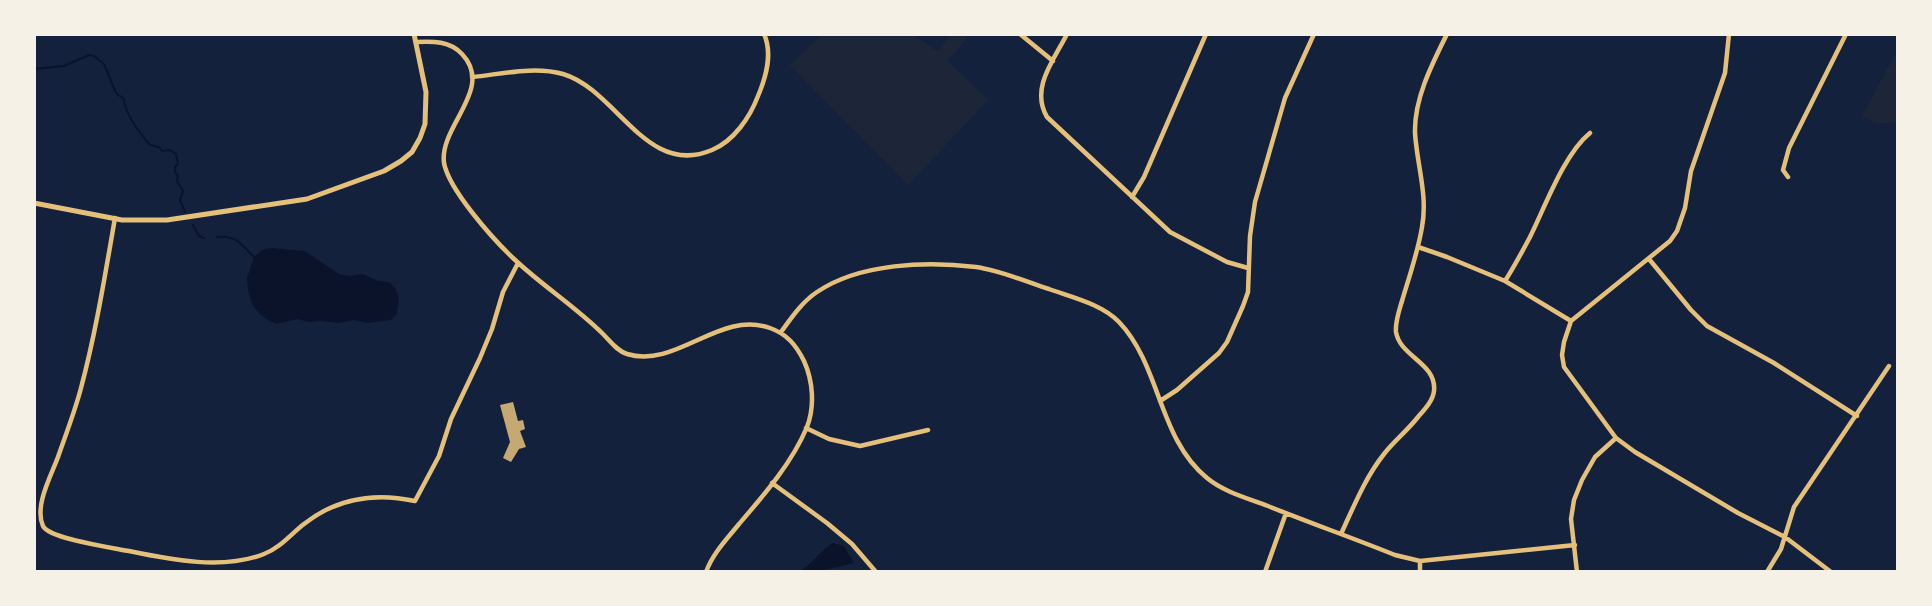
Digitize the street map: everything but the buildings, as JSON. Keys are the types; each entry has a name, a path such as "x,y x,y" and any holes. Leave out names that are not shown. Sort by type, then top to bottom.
{"street":[{"path":"34,203 115,218 142,221 167,220 291,202 325,194 398,164 412,152 418,143 426,118 426,92 414,34"},
{"path":"472,77 534,70 568,76 592,89 652,145 676,154 696,155 723,144 740,127 750,112 760,92 767,65 768,48 764,34"},
{"path":"1020,34 1053,61"},
{"path":"1067,34 1041,87 1041,101 1045,114 1173,234 1230,264 1248,267"},
{"path":"1132,197 1144,177 1206,34"},
{"path":"1160,401 1216,356 1224,346 1246,296 1252,215 1290,87 1314,34"},
{"path":"1341,534 1372,470 1388,449 1409,429 1433,396 1434,387 1430,374 1423,364 1401,345 1396,332 1396,321 1418,247 1425,206 1416,138 1416,112 1425,85 1448,34"},
{"path":"1729,34 1725,73 1691,171 1685,208 1677,231 1670,241 1571,321 1562,355 1564,367 1616,438 1635,452 1738,513 1785,537 1832,572"},
{"path":"1788,177 1783,170 1789,148 1846,34"},
{"path":"416,42 438,42 452,47 467,60 472,77 470,94 446,144 444,157 452,182 486,231 518,263 588,320 621,352 648,356 683,346 716,330 745,323 766,326 782,332 797,346 807,367 813,404 806,428 793,453 772,483 715,553 706,572"},
{"path":"1505,281 1529,239 1559,177 1584,138 1590,133"},
{"path":"115,218 93,339 81,390 41,505 43,526 47,531 59,536 82,542 143,554 191,560 226,562 248,560 267,553 325,509 345,501 395,497 415,501 439,456 451,419 480,358 503,292 518,263"},
{"path":"1418,247 1505,281 1571,321"},
{"path":"1648,259 1707,326 1774,363 1857,416"},
{"path":"782,332 803,303 816,292 840,280 890,267 932,264 978,267 1055,292 1114,317 1135,342 1178,443 1202,473 1227,490 1395,555 1420,561 1575,545"},
{"path":"1767,572 1781,549 1794,507 1889,366"},
{"path":"806,428 829,439 860,446 881,443 928,430"},
{"path":"1577,572 1571,519 1574,500 1595,457 1616,438"},
{"path":"772,483 828,523 852,544 876,572"},
{"path":"1265,572 1286,513"},
{"path":"1420,561 1420,572"}],"shaded area":[{"path":"821,35 914,35 937,51 951,35 969,35 948,61 988,100 908,185 790,65"},
{"path":"1897,51 1897,124 1894,122 1877,124 1862,116"},
{"path":"271,248 305,251 339,274 349,276 363,274 378,281 389,282 395,288 399,298 397,314 391,320 368,323 354,320 339,323 309,322 297,319 276,324 268,320 253,306 247,278 254,257 262,250"},
{"path":"833,543 844,546 854,563 821,571 798,571 807,566"}],"waterway":[{"path":"34,69 64,66 89,55 104,64 116,93 124,99 130,117 142,135 150,145 159,147 162,151 170,150 176,154 178,164 175,172 183,191 180,200 185,212"},
{"path":"193,225 199,236 204,238"},
{"path":"217,237 235,240 256,259"}]}
